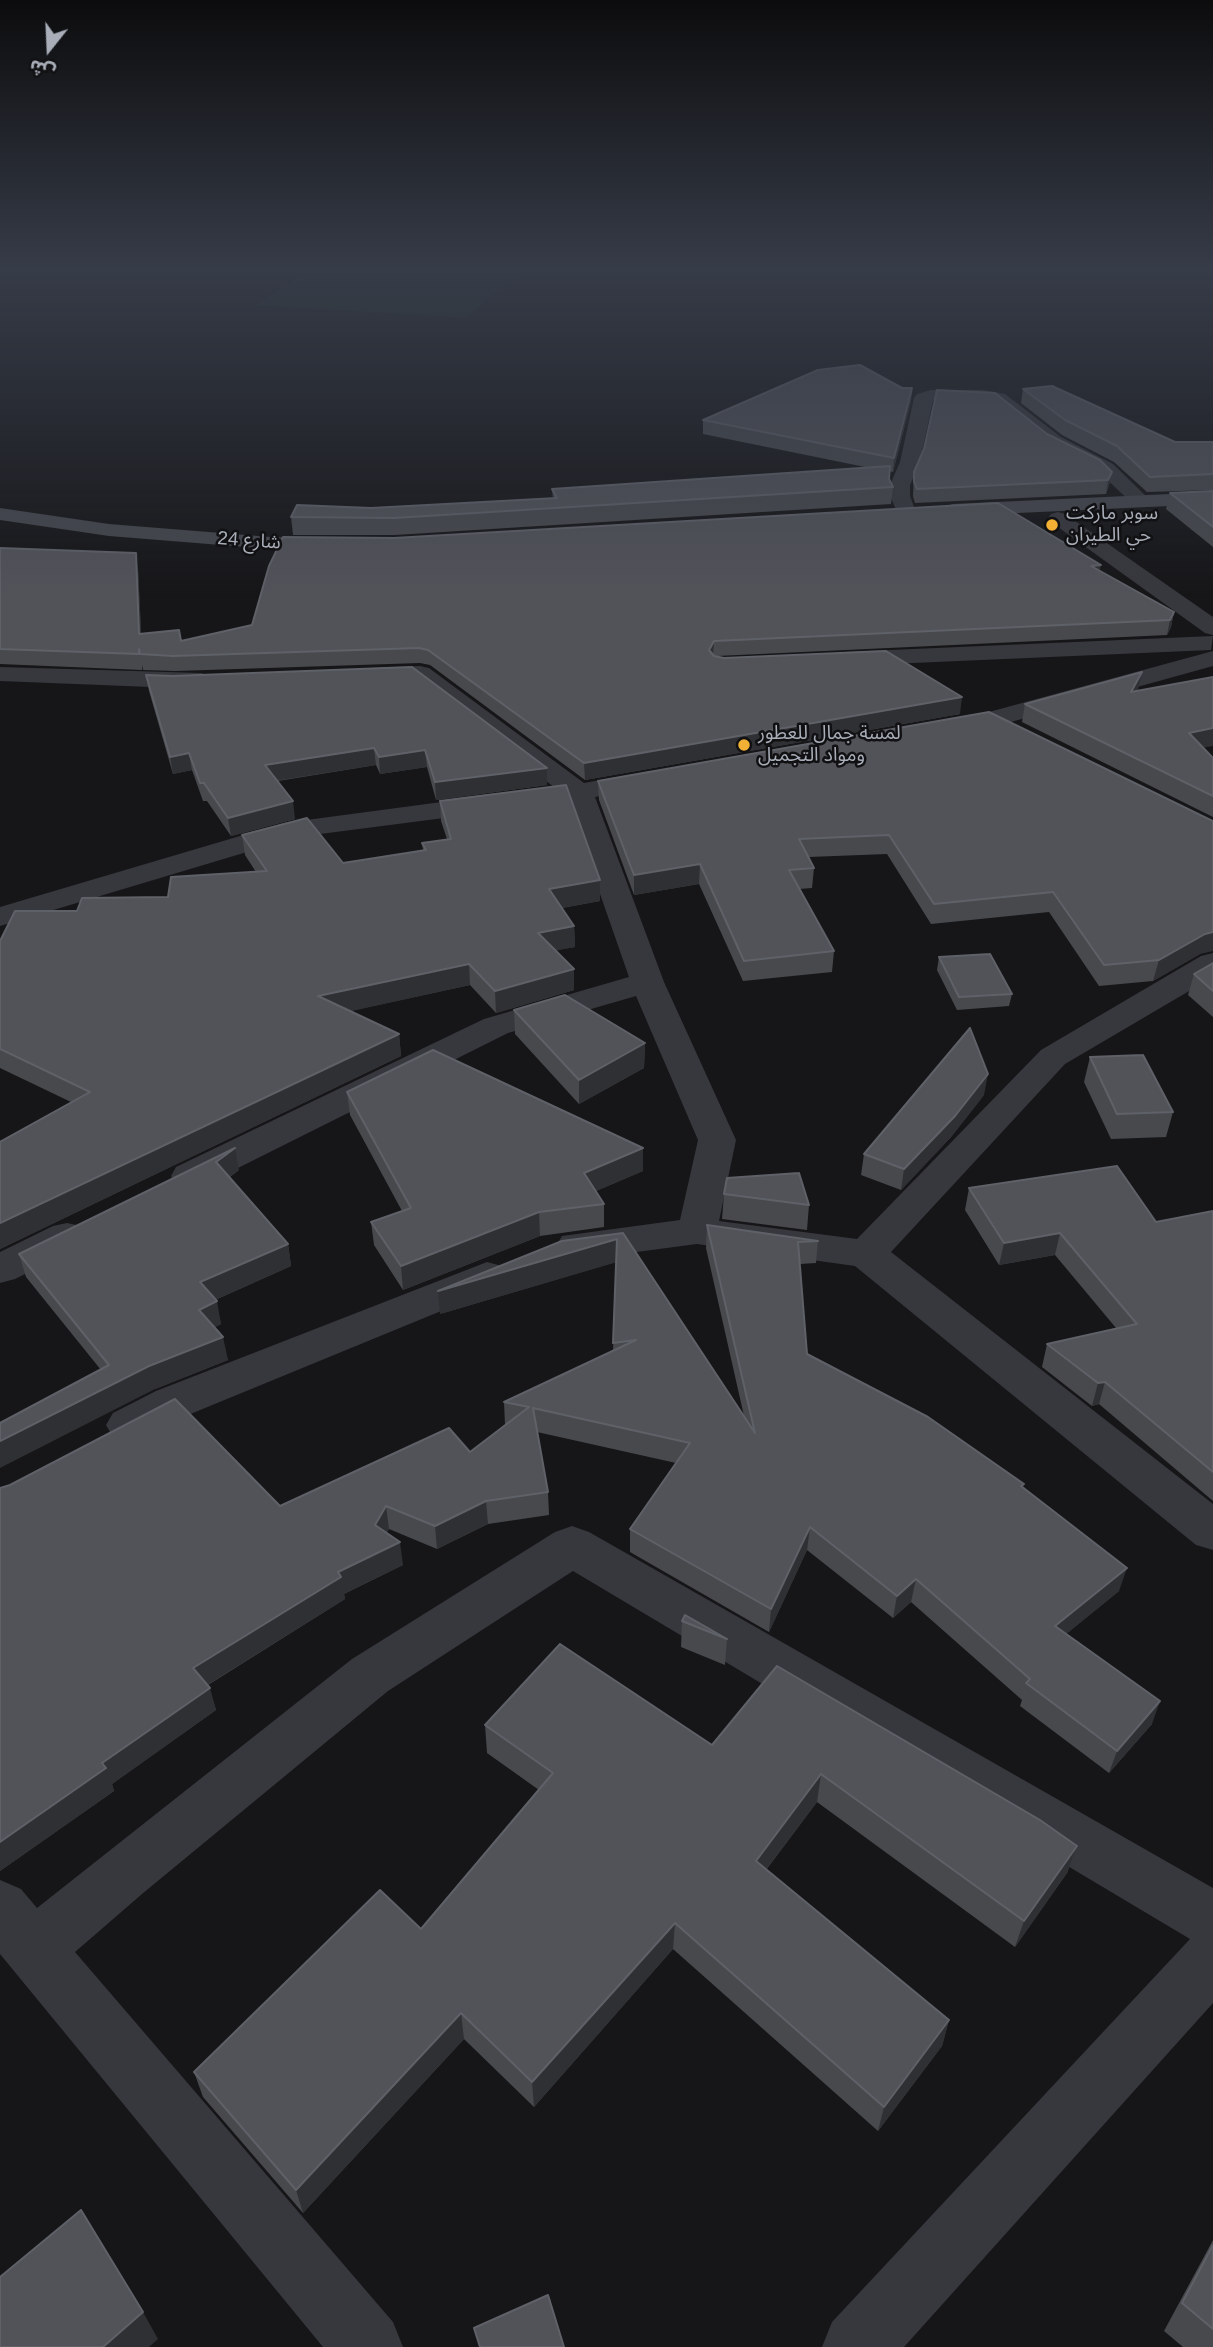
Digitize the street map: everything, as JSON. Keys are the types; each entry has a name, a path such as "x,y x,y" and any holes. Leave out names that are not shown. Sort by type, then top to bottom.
{"street":[{"path":"905,521 900,485 910,462 923,398 930,395 983,395 999,398 1054,441 1107,468 1142,502"},
{"path":"905,521 1213,498"},
{"path":"905,521 1213,512"},
{"name":"شارع 24","path":"0,514 109,530 355,551 277,558 0,531"},
{"path":"1058,518 1213,628"},
{"path":"820,660 1213,643"},
{"path":"890,657 924,677"},
{"path":"922,731 991,719 1213,658"},
{"path":"339,676 420,673 579,792 648,982 717,1140 697,1231"},
{"path":"0,674 176,682 230,680"},
{"path":"957,698 1028,738"},
{"path":"0,916 293,830 579,792 676,775"},
{"path":"866,1254 1053,1057 1213,963"},
{"path":"161,1190 496,1026 648,982"},
{"path":"0,1269 99,1220"},
{"path":"98,1441 172,1402 555,1248 697,1231 866,1254 1213,1531"},
{"path":"368,2347 17,1929 133,1865 370,1675 572,1546 1213,1920"},
{"path":"857,2347 1213,1958"}],"building":[{"path":"796,380 887,380 902,388 912,388 894,458 703,420"},
{"path":"1052,386 1175,442 1213,442 1213,474 1150,477 1117,446 1065,420 1023,389"},
{"path":"937,390 995,393 1047,434 1100,460 1112,472 1108,480 917,489 914,472 924,449"},
{"path":"890,466 889,479 893,487 394,518 291,517 297,505 371,508 557,498 552,489"},
{"path":"1213,491 1213,527 1170,493"},
{"path":"998,503 1101,565 1091,566 1174,612 1170,620 714,641 709,650 714,656 724,658 886,651 962,697 584,763 428,650 419,648 173,656 140,654 139,649 139,654 0,649 0,548 136,553 139,634 179,630 181,641 252,625 269,566 283,537 394,538"},
{"path":"412,667 547,768 435,782 425,750 379,757 374,748 265,765 293,801 228,818 204,783 200,783 189,753 170,757 146,675 173,676"},
{"path":"1142,672 1131,692 1213,677 1213,728 1189,733 1213,758 1213,796 1025,704"},
{"path":"989,712 1213,821 1213,932 1159,960 1104,965 1053,892 934,904 889,835 799,839 814,868 789,870 834,951 744,961 700,864 634,875 598,781"},
{"path":"566,785 600,880 549,889 574,926 538,933 574,969 495,991 469,964 318,996 399,1034 0,1223 0,1142 90,1092 0,1049 0,941 15,911 77,911 82,898 168,897 171,877 267,871 242,835 307,818 343,863 426,850 422,843 451,839 440,801"},
{"path":"990,954 1012,994 959,997 939,957"},
{"path":"1213,963 1213,991 1194,974"},
{"path":"565,995 645,1043 579,1080 514,1010"},
{"path":"970,1028 988,1074 955,1116 904,1169 864,1154"},
{"path":"433,1050 643,1148 584,1173 604,1204 539,1212 401,1266 371,1222 411,1208 347,1092"},
{"path":"1143,1055 1173,1112 1117,1114 1090,1057"},
{"path":"235,1148 216,1162 288,1244 200,1282 217,1301 199,1310 223,1337 149,1366 0,1441 0,1423 109,1365 19,1254"},
{"path":"1117,1166 1156,1222 1213,1211 1213,1472 1105,1382 1098,1383 1047,1344 1137,1324 1060,1233 1004,1243 969,1188"},
{"path":"799,1173 809,1205 724,1194 727,1178"},
{"path":"707,1225 818,1241 798,1242 807,1354 928,1417 1024,1484 1021,1486 1127,1568 1055,1626 1160,1701 1117,1751 1026,1683 1030,1679 916,1579 897,1596 810,1527 771,1609 630,1529 690,1443 533,1408 548,1492 486,1501 435,1526 386,1506 375,1525 400,1542 338,1572 341,1577 193,1668 210,1688 102,1763 106,1768 0,1842 0,1488 175,1399 280,1506 449,1428 470,1452 529,1407 504,1402 636,1340 613,1343 617,1239 438,1291 562,1241 623,1233 755,1433"},
{"path":"685,1615 727,1639 682,1621"},
{"path":"560,1644 712,1745 777,1666 1040,1820 1077,1846 1024,1921 821,1774 756,1861 949,2020 884,2107 675,1923 532,2082 461,2013 296,2190 194,2072 380,1890 421,1929 553,1773 485,1725"},
{"path":"81,2210 143,2312 103,2347 0,2347 0,2277"},
{"path":"1213,2245 1213,2329 1182,2303"},
{"path":"548,2295 564,2347 480,2347 474,2328"}],"place":[{"name":"سوبر ماركت حي الطيران","path":"1052,525"},
{"name":"لمسة جمال للعطور ومواد التجميل","path":"744,745"}]}
